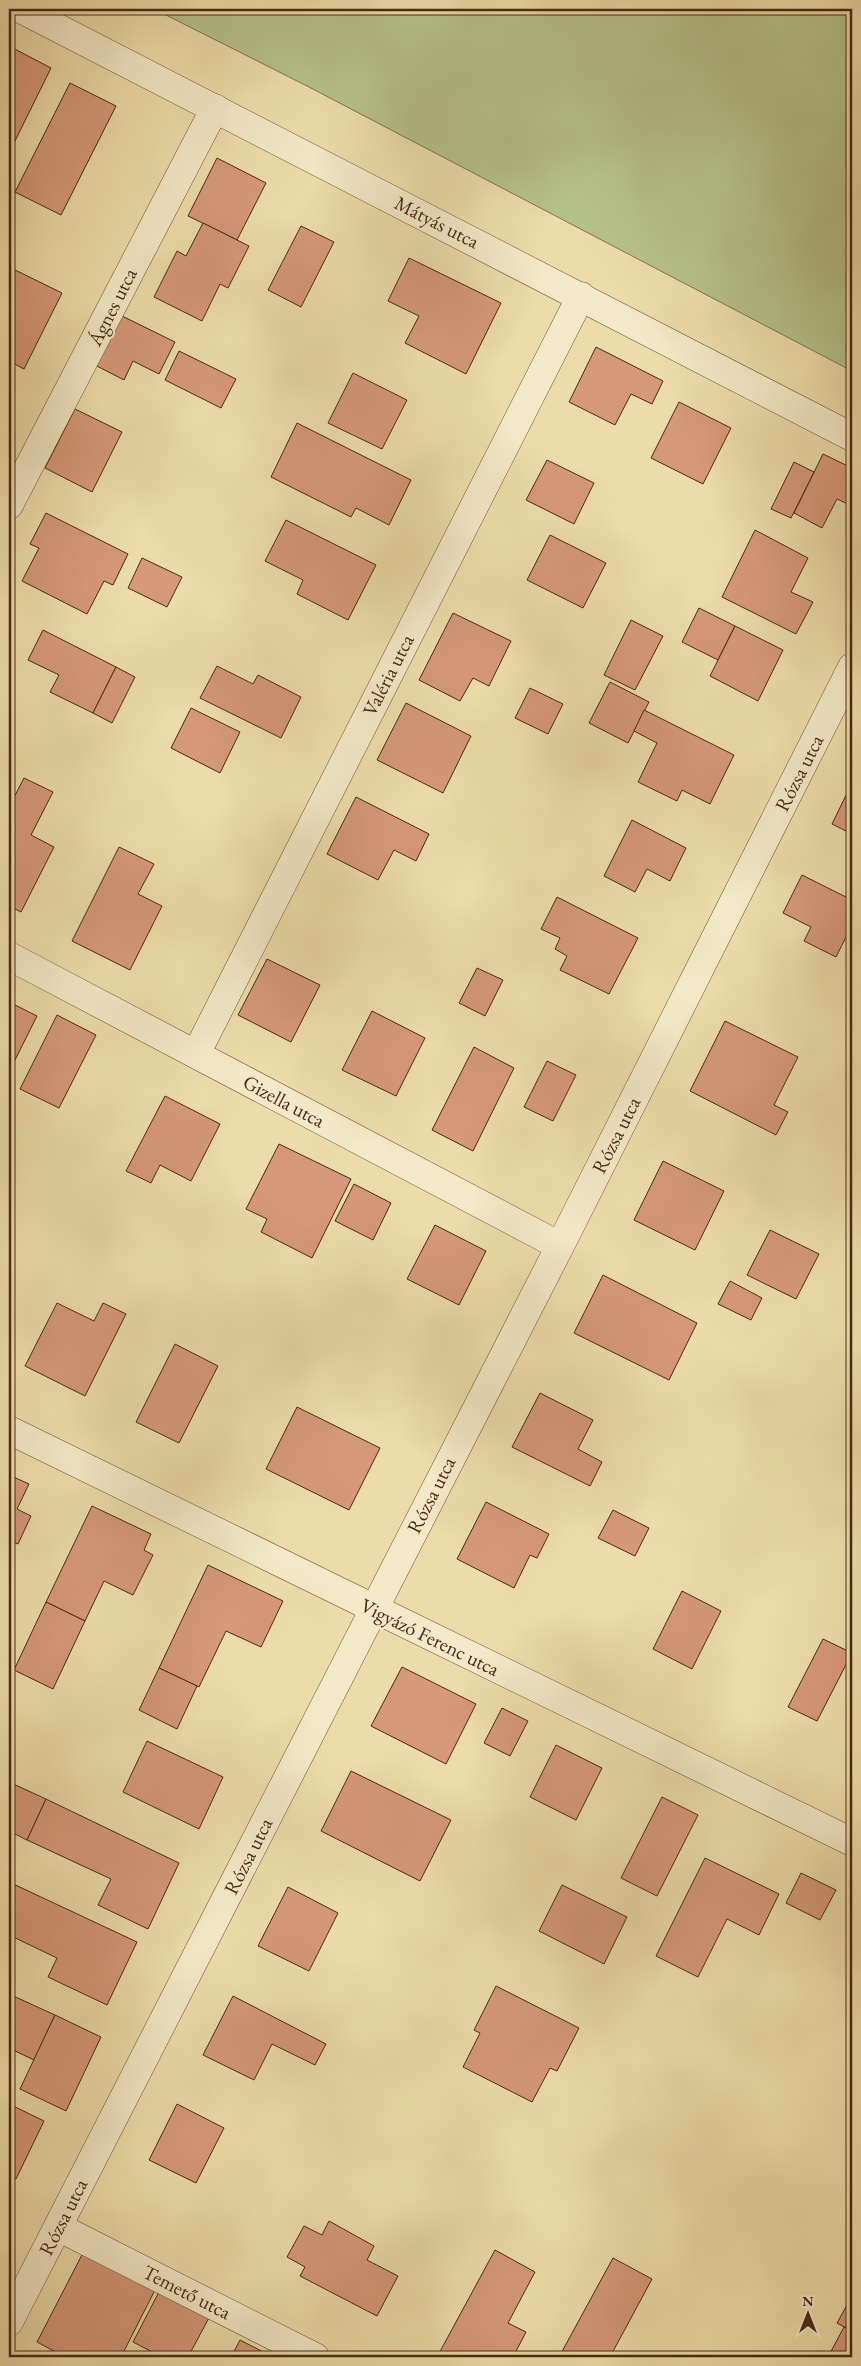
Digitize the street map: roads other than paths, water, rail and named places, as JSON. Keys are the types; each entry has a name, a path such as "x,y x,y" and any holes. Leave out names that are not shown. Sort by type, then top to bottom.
{"street":[{"name":"Mátyás utca","path":"21,9 852,437"},
{"name":"Ágnes utca","path":"9,505 215,108"},
{"name":"Valéria utca","path":"196,1054 581,296"},
{"name":"Rózsa utca","path":"9,2322 372,1609 560,1246 852,667"},
{"name":"Gizella utca","path":"9,956 560,1246"},
{"name":"Vigyázó Ferenc utca","path":"9,1430 852,1842"},
{"name":"Temető utca","path":"58,2227 315,2357"}]}
